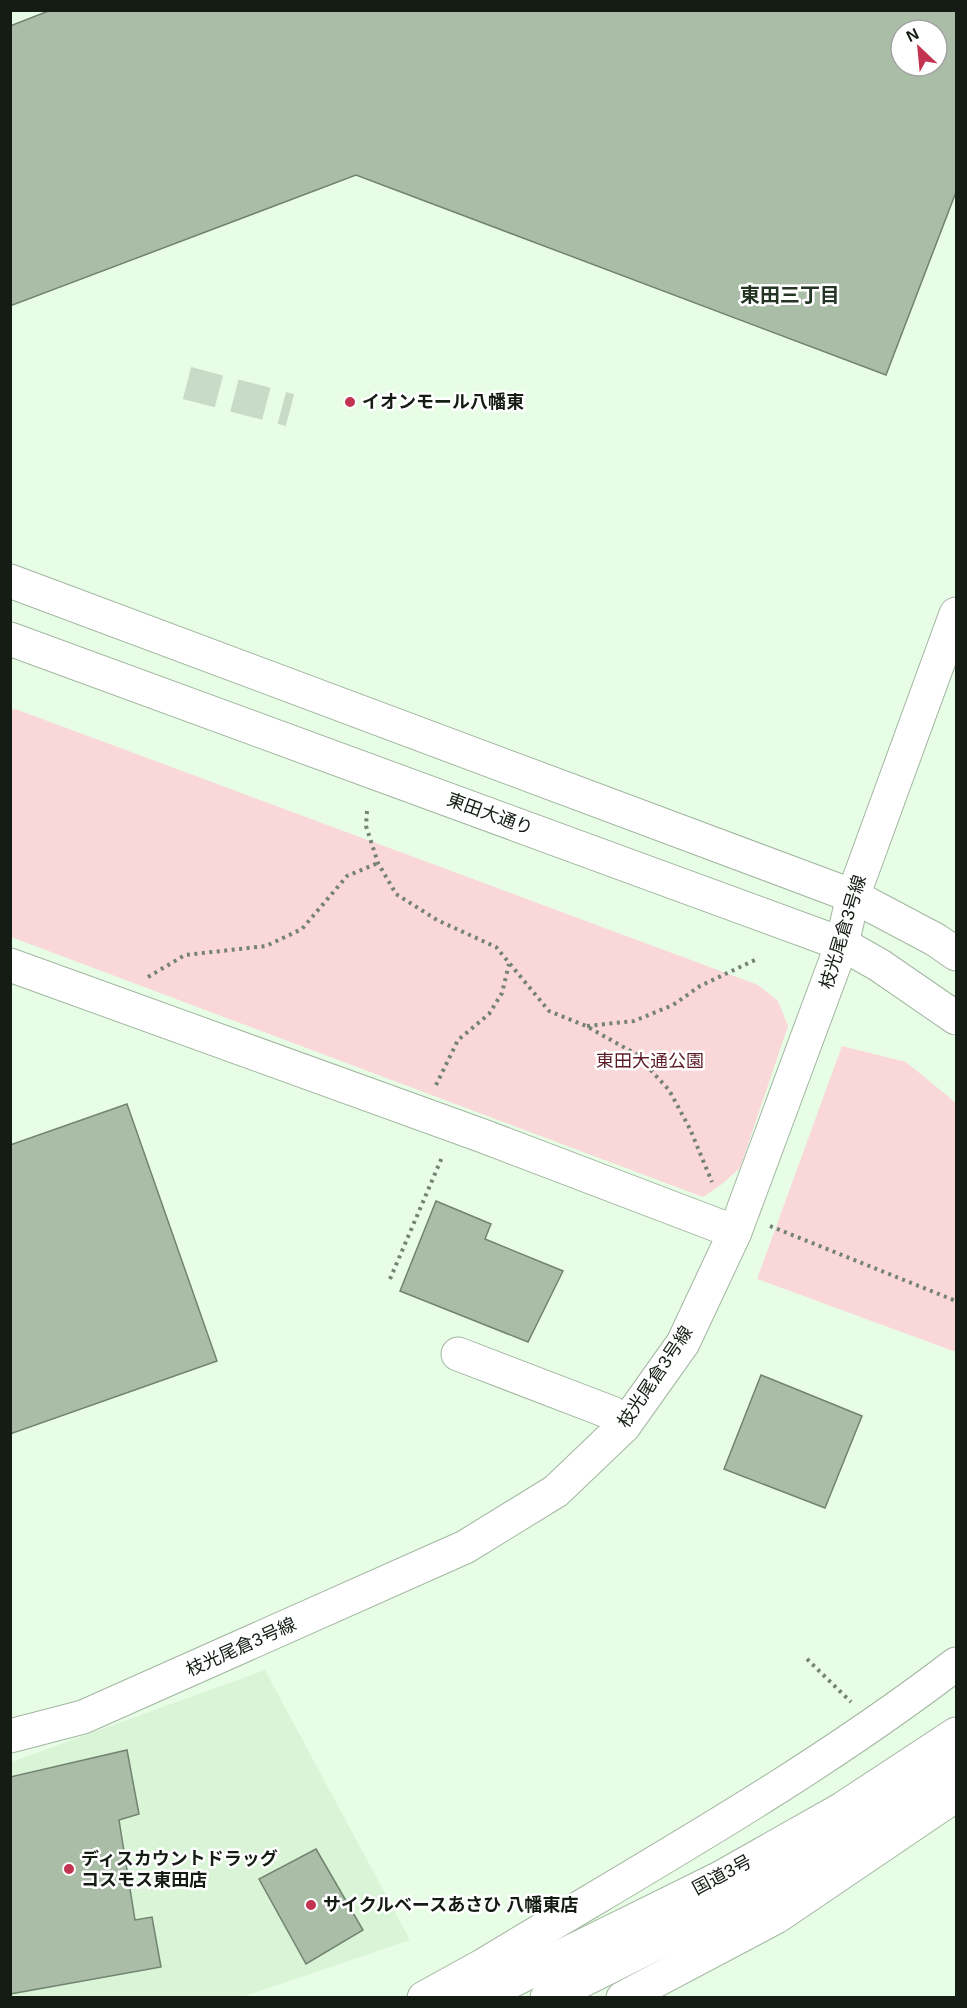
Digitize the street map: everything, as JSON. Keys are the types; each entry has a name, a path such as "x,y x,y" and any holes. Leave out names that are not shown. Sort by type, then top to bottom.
{"main road":[{"path":"10,581 853,896 936,940 957,954"},
{"name":"枝光尾倉3号線","path":"10,1736 83,1716 465,1547 556,1491 624,1426 683,1343 748,1227 842,944 853,896 957,614"},
{"name":"東田大通り","path":"10,639 842,944 879,965 957,1018"},
{"path":"10,965 483,1136 748,1227"},
{"path":"458,1354 612,1413 624,1426"},
{"path":"424,1998 501,1954 828,1756 899,1708 957,1664"},
{"name":"国道3号","path":"477,1998 720,1878 842,1809 957,1734"},
{"name":"国道3号","path":"547,1998 735,1904 859,1834 957,1768"},
{"path":"623,1998 776,1917 957,1795"}],"path":[{"path":"367,811 366,826 378,863 396,894 437,920 496,947 549,1011 586,1026 636,1054 669,1090 690,1129 712,1182"},
{"path":"148,977 185,955 266,946 302,929 347,876 378,863"},
{"path":"586,1026 634,1021 673,1005 700,986 757,959"},
{"path":"434,1088 458,1040 489,1014 502,993 509,963"},
{"path":"390,1279 446,1146"},
{"path":"748,1227 957,1302"},
{"path":"807,1659 854,1706"}],"shaded area":[{"path":"265,1670 410,1940 242,1997 11,1998 11,1762"}],"green space":[{"name":"東田大通公園","path":"10,709 18,710 758,985 778,1001 788,1026 740,1168 703,1197 11,937"},
{"path":"842,1046 906,1062 956,1103 956,1352 757,1279"}],"building":[{"path":"51,10 956,10 956,192 886,375 356,175 10,306 10,26"},
{"path":"127,1104 217,1361 10,1434 10,1145"},
{"path":"436,1201 491,1224 485,1239 563,1271 528,1342 400,1291"},
{"path":"761,1375 862,1416 825,1508 724,1469"},
{"name":"ディスカウントドラッグ コスモス東田店","path":"127,1750 139,1814 119,1820 135,1920 152,1917 161,1967 10,1994 10,1777"},
{"name":"サイクルベースあさひ 八幡東店","path":"316,1849 363,1930 306,1964 259,1879"}],"tunnel":[{"path":"187,383 290,410"}],"place":[{"name":"イオンモール八幡東","path":"350,402"},
{"name":"ディスカウントドラッグ コスモス東田店","path":"69,1869"},
{"name":"サイクルベースあさひ 八幡東店","path":"311,1905"}],"district":[{"name":"東田三丁目","path":"790,295"}]}
